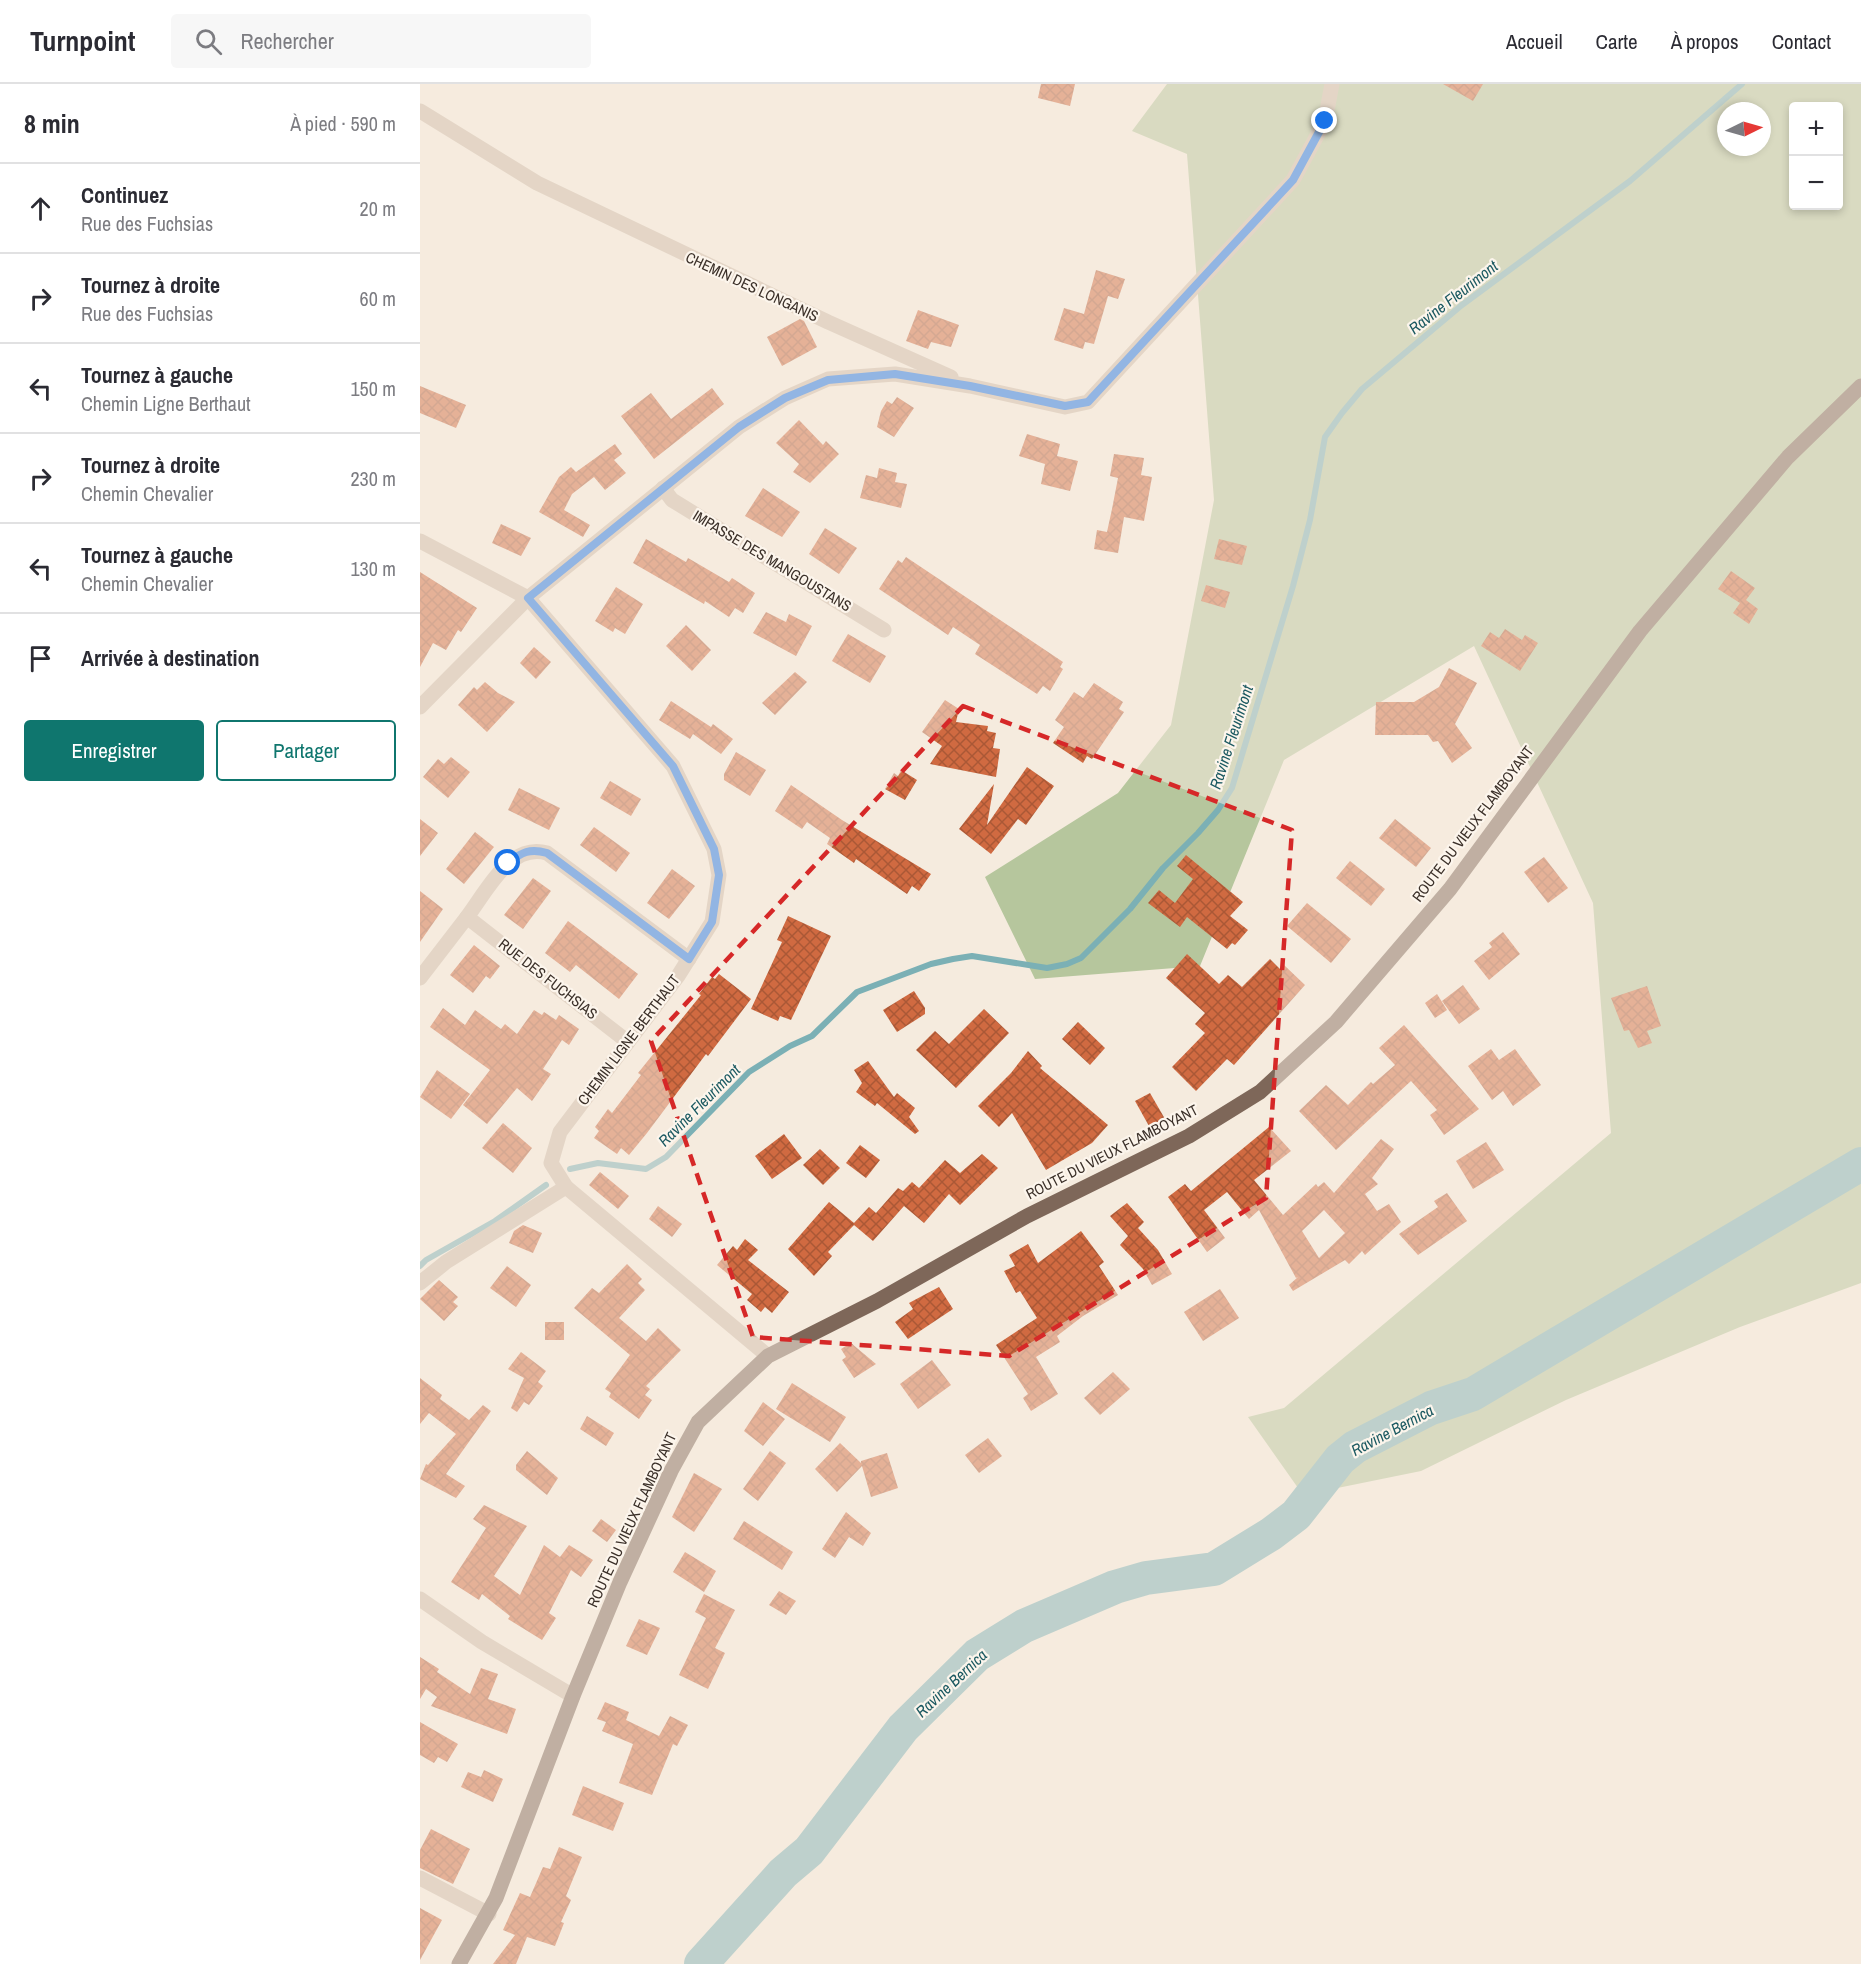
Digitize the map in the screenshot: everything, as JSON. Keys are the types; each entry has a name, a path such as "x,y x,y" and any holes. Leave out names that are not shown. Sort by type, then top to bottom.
{"main road":[{"name":"ROUTE DU VIEUX FLAMBOYANT","path":"459,1964 489,1914 573,1696 625,1572 671,1471 698,1422 768,1356 877,1301 1027,1216 1188,1136 1260,1092 1336,1022 1442,898 1640,631 1788,457 1861,386"}],"street":[{"path":"420,707 528,598 739,427 785,398 828,380 895,374 970,386 1065,406 1088,402 1293,180 1325,121 1332,84"},
{"name":"CHEMIN DES LONGANIS","path":"420,111 537,183 828,322 970,386"},
{"name":"IMPASSE DES MANGOUSTANS","path":"663,488 672,500 885,630"},
{"name":"CHEMIN LIGNE BERTHAUT","path":"420,542 528,598 673,766 714,849 719,875 712,922 689,959 560,1132 551,1163 566,1187 768,1356"},
{"path":"420,978 508,863 520,853 534,849 547,853 689,959"},
{"name":"RUE DES FUCHSIAS","path":"467,917 628,1042"},
{"path":"420,1283 446,1262 566,1187"},
{"path":"420,1599 482,1642 573,1696"},
{"path":"420,1878 489,1914"}],"highlighted area":[{"path":"963,706 1292,830 1266,1198 1009,1356 753,1337 651,1041"}],"green space":[{"path":"1167,84 1861,84 1861,1283 1740,1327 1566,1400 1421,1471 1303,1495 1248,1417 1284,1408 1611,1133 1593,903 1474,646 1284,760 1200,966 1035,979 985,877 1118,793 1171,725 1214,500 1187,154 1132,131"}],"building":[{"path":"1041,84 1075,84 1070,106 1038,98"},
{"path":"1443,84 1483,84 1473,101"},
{"path":"1096,270 1125,279 1118,299 1108,296 1094,344 1085,342 1083,349 1054,340 1064,308 1084,314"},
{"path":"918,310 959,325 951,347 931,342 928,349 906,341"},
{"path":"800,319 804,321 817,347 782,366 767,337"},
{"path":"420,386 466,405 456,428 420,413"},
{"path":"712,388 724,404 654,459 621,416 651,393 671,419"},
{"path":"897,397 914,408 894,437 877,427 881,411 887,401 892,404"},
{"path":"799,420 823,445 826,441 839,454 810,483 793,472 799,464 776,443"},
{"path":"1027,434 1060,444 1057,456 1078,461 1070,491 1041,484 1045,464 1019,456"},
{"path":"615,444 622,454 614,460 626,473 605,490 594,477 572,494 564,510 590,525 583,537 539,512 559,477 571,467 576,472"},
{"path":"1114,454 1144,458 1141,475 1152,477 1144,521 1124,517 1118,553 1094,549 1097,530 1107,532 1112,509 1118,478 1110,476"},
{"path":"879,468 897,473 895,482 907,484 901,508 860,498 866,475 877,478"},
{"path":"763,488 800,512 782,537 745,516"},
{"path":"501,524 531,538 521,556 492,543"},
{"path":"825,528 857,548 839,574 809,554"},
{"path":"646,539 686,562 688,558 729,582 732,578 755,593 743,613 735,608 729,617 705,601 704,604 633,563"},
{"path":"1219,539 1247,546 1242,565 1214,559"},
{"path":"906,557 1063,662 1060,667 1063,669 1050,691 1043,686 1037,694 975,654 980,645 953,627 948,635 879,589 898,560 902,563"},
{"path":"1731,571 1755,588 1746,600 1758,609 1749,624 1733,613 1740,603 1718,589"},
{"path":"420,572 477,608 461,632 458,630 446,650 433,643 420,667"},
{"path":"1206,585 1230,592 1225,608 1201,601"},
{"path":"616,587 643,604 625,634 615,628 613,632 595,621"},
{"path":"766,612 786,622 789,614 812,626 796,656 753,633"},
{"path":"686,625 711,650 692,671 666,646"},
{"path":"1505,629 1522,640 1525,635 1538,643 1520,671 1481,646 1490,632 1499,638"},
{"path":"848,634 886,656 870,683 832,661"},
{"path":"534,647 551,662 536,679 520,663"},
{"path":"1449,668 1477,683 1455,724 1472,748 1452,763 1438,741 1433,742 1428,735 1375,735 1376,702 1414,702 1439,687"},
{"path":"795,672 807,682 775,715 762,703"},
{"path":"485,682 498,693 515,702 487,732 458,705 474,687 477,690"},
{"path":"1094,683 1123,702 1119,709 1124,712 1092,759 1087,756 1083,763 1053,743 1064,727 1055,720 1074,692 1083,698"},
{"path":"945,700 959,709 956,722 988,726 987,731 996,733 993,748 1000,749 996,777 930,764 942,746 922,732"},
{"path":"671,701 711,727 713,724 733,739 721,754 693,734 690,739 659,720"},
{"path":"736,752 766,770 750,796 724,780 724,774"},
{"path":"451,757 470,772 448,798 423,777 438,759 444,764"},
{"path":"1027,767 1054,786 1026,825 1018,819 991,854 959,829 994,784 987,825"},
{"path":"901,770 917,780 905,800 885,789 894,773 898,776"},
{"path":"610,781 641,799 631,816 600,798"},
{"path":"791,785 842,820 931,874 919,891 912,886 907,894 856,859 854,863 827,844 830,838 807,822 802,829 775,811"},
{"path":"519,788 560,808 549,830 508,810"},
{"path":"420,819 438,833 420,856"},
{"path":"1395,819 1431,848 1416,867 1379,838"},
{"path":"594,827 630,853 616,872 580,845"},
{"path":"475,832 494,847 464,884 446,869"},
{"path":"1186,855 1243,902 1230,916 1248,930 1235,945 1232,943 1227,949 1187,917 1180,927 1148,903 1159,890 1175,903 1193,879 1177,866"},
{"path":"1544,857 1568,888 1548,903 1524,872"},
{"path":"1350,861 1385,889 1371,906 1336,878"},
{"path":"672,869 695,886 669,919 647,903"},
{"path":"533,878 551,891 523,929 504,915"},
{"path":"420,891 443,909 420,942"},
{"path":"1307,903 1351,939 1331,963 1287,926"},
{"path":"788,916 831,936 791,1020 780,1016 778,1021 751,1009 782,942 777,940"},
{"path":"568,921 638,974 619,999 576,965 570,972 545,953"},
{"path":"1503,932 1520,954 1489,980 1474,961 1492,947 1489,943"},
{"path":"474,945 500,966 490,979 486,976 473,993 450,975"},
{"path":"1187,954 1219,984 1228,975 1242,987 1270,959 1280,969 1284,965 1305,985 1234,1065 1227,1059 1196,1091 1172,1067 1205,1033 1195,1024 1205,1013 1166,978"},
{"path":"719,974 751,999 629,1155 621,1148 617,1154 594,1138 599,1131 595,1127 608,1109 612,1113 641,1075 638,1073 701,995 699,994 712,977 715,979"},
{"path":"1463,985 1480,1009 1459,1024 1442,1001"},
{"path":"1647,986 1661,1026 1647,1031 1652,1043 1638,1048 1629,1030 1624,1031 1611,998"},
{"path":"914,991 925,1008 925,1014 897,1032 883,1010"},
{"path":"1437,994 1447,1010 1435,1018 1425,1003"},
{"path":"443,1008 465,1025 475,1010 501,1029 505,1024 517,1034 534,1010 542,1015 544,1012 556,1020 559,1015 579,1029 569,1045 562,1040 543,1069 551,1074 532,1101 517,1088 487,1124 463,1105 490,1070 430,1027"},
{"path":"984,1009 1009,1033 956,1088 916,1050 935,1031 949,1044"},
{"path":"1078,1022 1105,1048 1090,1065 1062,1039"},
{"path":"1404,1025 1479,1109 1444,1135 1430,1115 1437,1110 1411,1081 1336,1150 1299,1111 1326,1085 1348,1105 1371,1082 1373,1084 1395,1065 1379,1048"},
{"path":"1491,1049 1499,1060 1515,1049 1541,1085 1513,1106 1503,1091 1492,1100 1468,1066"},
{"path":"1028,1051 1042,1066 1040,1068 1108,1125 1092,1143 1046,1170 1012,1113 999,1127 978,1106 1011,1073"},
{"path":"868,1061 894,1097 897,1093 915,1108 909,1117 919,1131 915,1134 877,1103 875,1106 856,1092 862,1083 854,1070"},
{"path":"437,1070 470,1094 451,1119 420,1097"},
{"path":"1150,1093 1165,1119 1149,1126 1135,1101"},
{"path":"503,1123 532,1148 513,1173 482,1148"},
{"path":"1269,1127 1291,1151 1254,1180 1283,1215 1316,1184 1318,1187 1324,1182 1334,1193 1381,1139 1394,1149 1372,1178 1378,1184 1365,1194 1377,1211 1389,1204 1401,1222 1365,1255 1362,1251 1349,1264 1345,1260 1293,1291 1289,1285 1298,1277 1296,1278 1259,1210 1249,1219 1227,1192 1204,1210 1225,1238 1207,1252 1168,1197 1185,1184 1191,1191","holes":["1324,1210 1345,1233 1319,1258 1302,1231"]},
{"path":"784,1134 802,1158 772,1179 755,1156"},
{"path":"1486,1142 1504,1170 1473,1189 1456,1161"},
{"path":"860,1145 880,1160 866,1178 846,1163"},
{"path":"820,1149 840,1168 823,1185 803,1165"},
{"path":"982,1154 998,1168 960,1205 949,1194 924,1223 904,1206 873,1241 854,1225 828,1252 832,1256 814,1276 788,1249 829,1202 854,1223 869,1207 876,1213 898,1188 903,1191 912,1182 919,1188 945,1160 960,1173"},
{"path":"600,1172 629,1196 618,1209 589,1185"},
{"path":"1447,1193 1467,1221 1418,1255 1399,1234 1438,1207 1434,1201"},
{"path":"1127,1203 1144,1222 1138,1228 1158,1250 1172,1274 1152,1285 1143,1269 1120,1245 1128,1236 1110,1216"},
{"path":"658,1206 682,1224 672,1237 649,1219"},
{"path":"523,1225 542,1233 533,1253 509,1243 514,1231"},
{"path":"1081,1231 1104,1262 1099,1266 1118,1295 1083,1316 1057,1336 1060,1342 1036,1357 1058,1394 1031,1411 1023,1398 1028,1394 996,1345 1037,1318 1020,1291 1016,1293 1004,1271 1015,1266 1009,1255 1028,1244 1038,1263"},
{"path":"745,1239 758,1250 748,1260 789,1292 772,1313 765,1307 761,1312 747,1300 752,1294 717,1265 733,1246 737,1250"},
{"path":"627,1264 642,1279 638,1283 645,1290 619,1318 646,1341 658,1328 681,1350 646,1386 650,1389 645,1395 652,1400 639,1419 609,1397 611,1393 605,1389 630,1355 574,1308 592,1288 599,1293"},
{"path":"507,1266 531,1285 516,1307 490,1288"},
{"path":"439,1280 458,1297 453,1302 458,1306 444,1321 420,1299"},
{"path":"939,1287 953,1309 908,1339 895,1322 913,1309 909,1303"},
{"path":"1220,1289 1239,1318 1203,1341 1184,1312"},
{"path":"545,1322 564,1322 564,1340 545,1340"},
{"path":"851,1343 876,1364 854,1378 842,1360 846,1357 841,1349"},
{"path":"521,1352 546,1371 538,1382 543,1386 529,1405 524,1402 517,1412 511,1408 524,1378 508,1369"},
{"path":"932,1360 951,1385 918,1409 900,1384"},
{"path":"1113,1372 1130,1389 1100,1415 1084,1398"},
{"path":"420,1378 442,1395 440,1399 469,1420 483,1405 491,1411 446,1474 465,1486 456,1498 420,1479 426,1464 428,1465 456,1434 429,1413 420,1424"},
{"path":"792,1383 846,1417 830,1442 776,1409"},
{"path":"763,1402 785,1419 763,1446 744,1431"},
{"path":"587,1416 614,1433 606,1446 580,1429"},
{"path":"988,1438 1002,1456 979,1473 965,1455"},
{"path":"840,1443 861,1463 861,1461 887,1453 898,1488 871,1497 862,1466 837,1492 815,1469"},
{"path":"527,1451 558,1478 547,1495 516,1470 516,1465"},
{"path":"770,1451 786,1463 758,1501 743,1489"},
{"path":"694,1473 722,1489 694,1532 672,1517"},
{"path":"484,1505 527,1526 494,1576 520,1595 544,1545 560,1557 569,1545 593,1560 581,1577 571,1570 549,1613 556,1618 542,1640 508,1619 510,1616 482,1594 479,1600 451,1582 486,1528 473,1519"},
{"path":"846,1512 871,1533 863,1546 849,1537 835,1558 822,1549"},
{"path":"601,1519 616,1530 607,1542 592,1531"},
{"path":"744,1521 793,1552 782,1570 733,1539"},
{"path":"685,1552 716,1571 704,1592 673,1572"},
{"path":"779,1591 796,1601 786,1615 769,1605"},
{"path":"704,1594 735,1610 715,1648 725,1653 708,1689 679,1675 706,1618 695,1612"},
{"path":"639,1619 660,1628 647,1655 626,1646"},
{"path":"420,1657 439,1669 437,1672 470,1694 481,1668 498,1674 488,1699 516,1709 507,1734 431,1706 437,1697 426,1689 420,1699"},
{"path":"605,1702 629,1712 626,1720 659,1736 670,1716 688,1725 677,1746 673,1744 652,1795 619,1783 633,1744 602,1731 606,1722 597,1719"},
{"path":"420,1722 458,1744 447,1762 438,1757 434,1763 420,1755"},
{"path":"484,1770 503,1779 493,1802 461,1787 468,1772 481,1777"},
{"path":"583,1786 624,1803 613,1831 572,1815"},
{"path":"431,1829 470,1849 453,1884 420,1868 420,1850"},
{"path":"559,1847 582,1857 566,1896 571,1900 561,1922 564,1923 555,1946 527,1937 516,1964 493,1964 515,1935 503,1930 520,1893 530,1897 543,1867 550,1869"},
{"path":"420,1908 442,1920 420,1960"}],"waterway":[{"name":"Ravine Fleurimont","path":"570,1169 598,1163 646,1169 666,1157 749,1072 790,1046 812,1036 857,992 931,964 972,956 1047,968 1067,964 1081,958 1130,909 1163,868 1198,833 1218,810 1232,788 1293,586 1310,520 1325,437 1342,413 1362,389 1462,305 1630,181 1742,84"},
{"name":"Ravine Bernica","path":"701,1964 783,1873 809,1851 903,1728 977,1655 1024,1626 1115,1587 1146,1578 1214,1569 1271,1534 1296,1515 1340,1459 1355,1447 1431,1408 1473,1394 1861,1164"},
{"name":"Ravine Fleurimont","path":"420,1266 426,1260 495,1221 546,1185"}],"route":[{"path":"508,863 520,853 534,849 547,853 689,959 712,922 719,875 714,849 673,766 528,598 739,427 785,398 828,380 844,376 895,374 970,386 1065,406 1088,402 1293,180 1325,121"}]}
